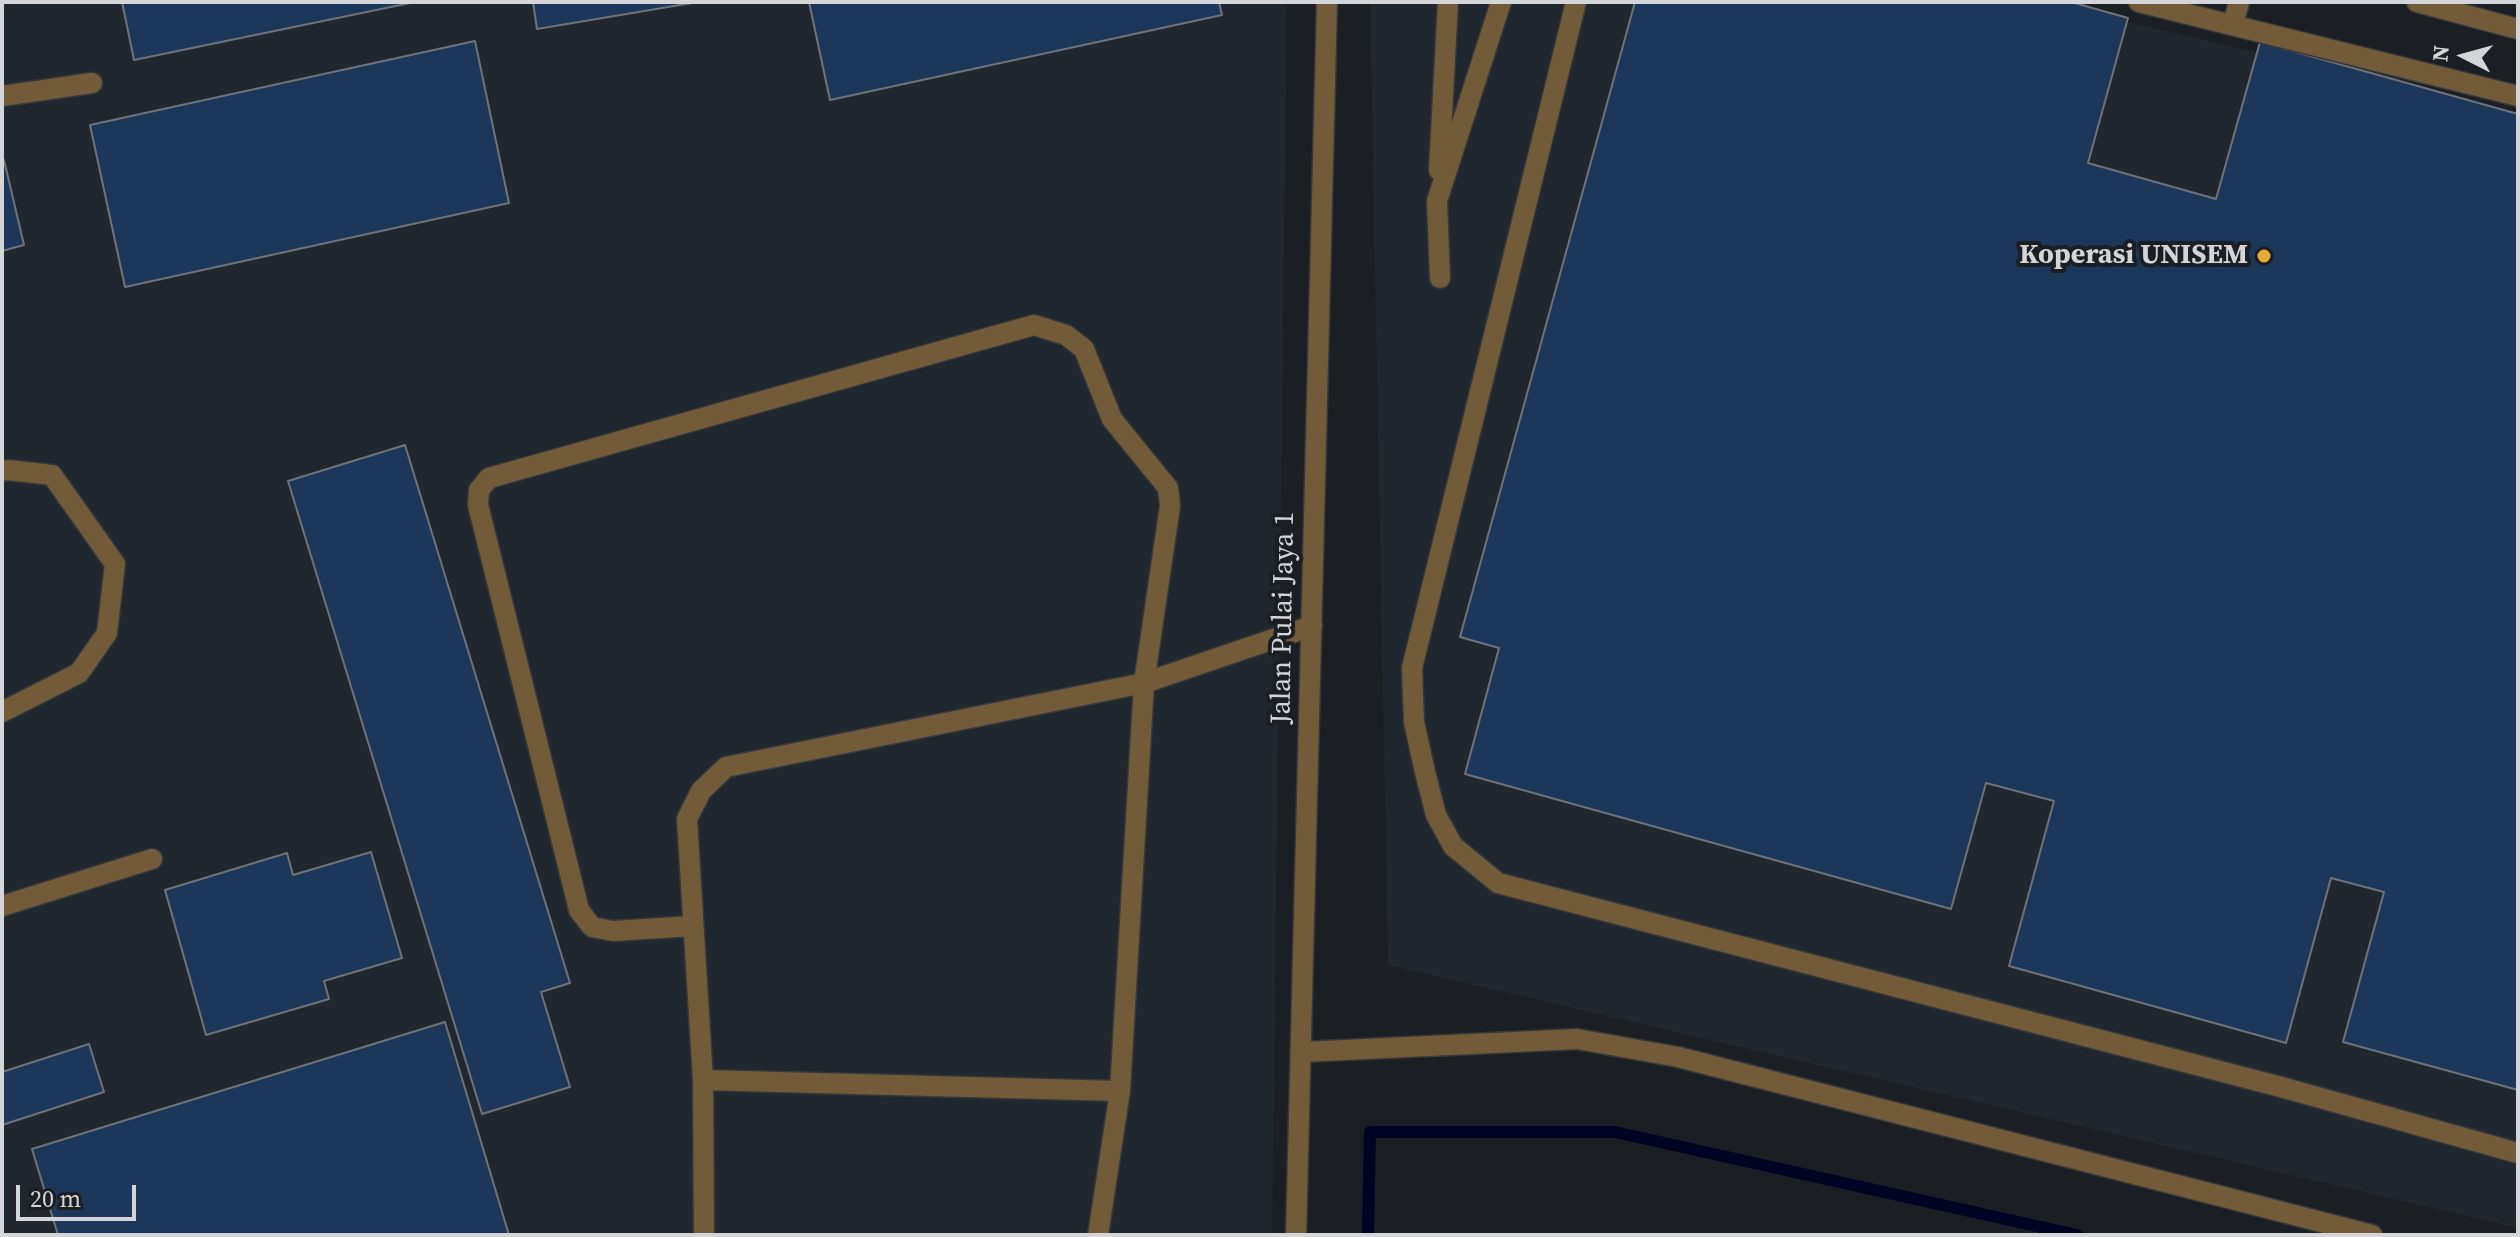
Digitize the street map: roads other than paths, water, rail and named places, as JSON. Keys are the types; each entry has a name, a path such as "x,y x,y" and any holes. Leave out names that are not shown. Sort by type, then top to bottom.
{"street":[{"name":"Jalan Pulai Jaya 1","path":"1296,1235 1327,2"},
{"path":"1440,278 1437,201 1448,2"},
{"path":"1437,201 1501,2"},
{"path":"1576,2 1412,668 1414,722 1425,772 1436,815 1453,846 1498,883 2281,1087 2518,1153"},
{"path":"2139,2 2518,96"},
{"path":"2233,25 2239,2"},
{"path":"2417,2 2479,11 2518,29"},
{"path":"2,96 92,83"},
{"path":"693,926 613,931 592,927 579,910 478,505 479,490 489,478 1034,325 1066,335 1084,349 1112,419 1168,488 1170,506 1144,683 1120,1091 1098,1235"},
{"path":"2,471 52,475 115,564 107,633 79,673 2,712"},
{"path":"704,1235 703,1080 687,819 701,791 726,767 1144,683 1312,626"},
{"path":"2,906 152,859"},
{"path":"1302,1052 1577,1039 1678,1057 2372,1235"},
{"path":"703,1080 1120,1091"}],"waterway":[{"path":"1368,1235 1370,1132 1615,1132 2077,1235"}],"place":[{"name":"Koperasi UNISEM","path":"2264,256"}]}
